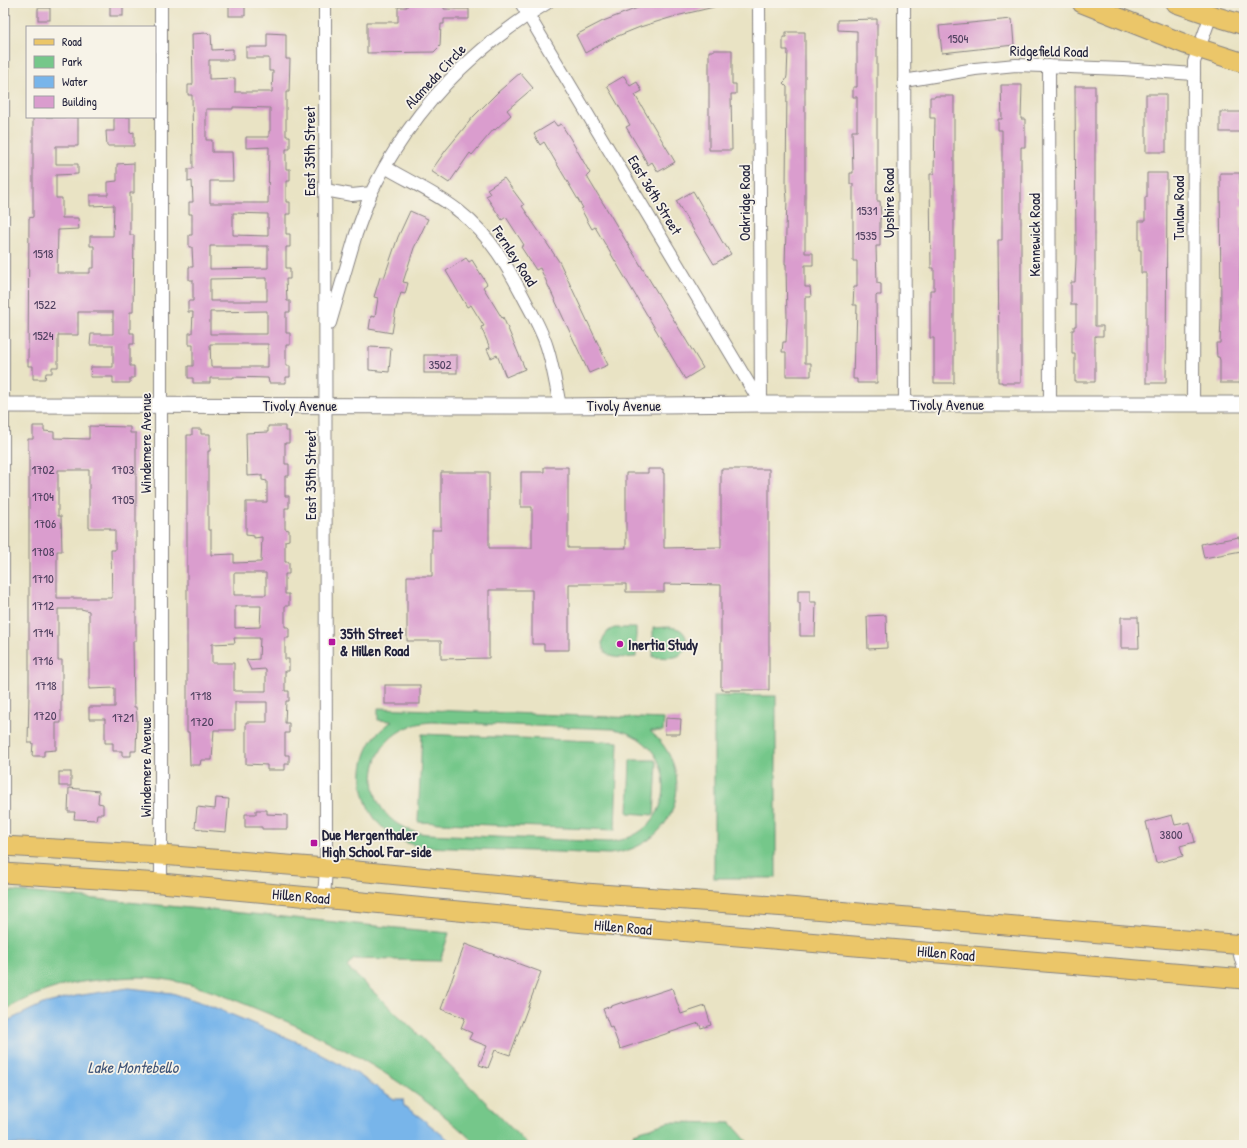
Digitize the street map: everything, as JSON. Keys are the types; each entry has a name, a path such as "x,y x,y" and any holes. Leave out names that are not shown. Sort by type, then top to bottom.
{"main road":[{"path":"1082,3 1199,49 1244,63"},
{"path":"1176,3 1211,16 1244,25"},
{"name":"Hillen Road","path":"3,846 161,855 326,868 586,893 796,908 1241,944"},
{"name":"Hillen Road","path":"3,873 161,883 750,938 825,943 1244,979"}],"street":[{"path":"3,3 3,873"},
{"name":"Windemere Avenue","path":"161,883 162,3"},
{"name":"East 35th Street","path":"324,898 326,868 325,3"},
{"name":"East 36th Street","path":"521,3 761,404"},
{"name":"Alameda Circle","path":"326,338 352,247 370,193 406,133 438,92 460,69 483,48 510,27 548,3"},
{"name":"Oakridge Road","path":"758,3 761,404"},
{"name":"Upshire Road","path":"904,3 905,404"},
{"name":"Tunlaw Road","path":"1193,404 1194,62 1211,16"},
{"name":"Ridgefield Road","path":"904,81 986,68 1016,65 1194,74"},
{"name":"Kennewick Road","path":"1049,66 1050,404"},
{"name":"Fernley Road","path":"385,167 461,213 495,248 536,320 546,345 554,372 560,406"},
{"path":"325,190 352,195 370,193"},
{"name":"Tivoly Avenue","path":"3,405 560,406 761,404 1244,404"},
{"path":"1241,944 1244,970"}],"green space":[{"path":"672,627 683,632 687,640 685,649 682,653 678,656 666,658 653,657 653,628"},
{"path":"615,628 636,628 636,657 614,657 606,653 603,649 602,640 604,636 610,630"},
{"path":"714,696 776,696 776,878 714,878"},
{"path":"378,708 664,719 663,731 650,731 666,749 674,768 677,788 673,807 664,824 650,838 632,849 609,854 426,847 410,844 391,834 379,824 370,811 364,796 362,780 363,765 367,749 376,735 392,721 378,720","holes":["432,722 613,729 636,737 652,751 661,768 664,788 660,807 649,824 632,836 609,842 427,834 403,827 386,814 376,796 373,776 378,757 389,740 407,728"]},
{"path":"422,734 618,742 615,830 418,822"},
{"path":"630,760 655,760 657,764 654,815 628,813"},
{"path":"3,890 449,933 440,961 354,959 347,967 415,1031 528,1145 477,1145 427,1102 372,1065 343,1049 252,1007 211,991 183,983 139,977 80,982 42,992 3,1011"},
{"path":"669,1122 731,1123 750,1145 627,1145 634,1133"}],"water":[{"name":"Lake Montebello","path":"129,988 172,993 206,1004 300,1043 356,1073 394,1099 403,1099 404,1106 455,1145 3,1145 3,1023 43,1004 76,996"}],"building":[{"path":"407,3 444,3 444,9 469,9 469,19 444,19 444,24 441,24 440,46 434,52 367,53 367,22 398,22 398,7 407,7"},
{"path":"651,3 714,3 714,7 676,16 640,27 613,38 585,53 576,35 603,21"},
{"path":"110,4 123,4 123,16 110,16"},
{"path":"229,5 245,5 245,16 229,16"},
{"path":"38,8 50,8 50,20 38,20"},
{"path":"877,19 877,201 880,201 881,218 880,246 876,246 877,283 881,284 881,295 876,296 877,383 857,383 857,379 853,379 857,305 853,305 854,287 857,287 857,261 853,261 853,184 850,184 850,173 853,173 852,131 857,131 857,97 853,97 853,87 857,87 857,31 838,30 838,20"},
{"path":"1012,19 1014,45 942,53 939,26"},
{"path":"786,32 805,32 805,253 813,253 813,265 805,265 805,287 810,287 811,297 805,297 805,363 811,363 811,376 786,376 786,352 782,352 783,342 786,342 787,320 785,264 787,199 787,87 783,83 787,76 788,50 783,50 783,37 786,37"},
{"path":"267,33 286,34 286,59 290,59 289,92 286,92 286,136 290,136 290,149 286,149 286,169 290,169 290,181 286,181 286,202 290,202 290,214 286,214 286,234 290,234 290,247 286,247 286,268 290,268 290,279 286,279 287,301 290,301 290,312 286,312 286,333 290,333 290,345 286,345 286,366 290,366 290,377 286,377 286,383 269,383 268,378 233,377 210,378 210,383 193,383 193,378 188,378 188,366 193,366 193,345 189,345 189,333 192,333 193,312 188,312 188,301 193,301 193,280 189,280 189,267 193,267 192,247 189,247 189,235 192,235 192,214 189,214 189,202 193,202 192,181 188,182 188,169 193,169 192,95 188,95 188,85 192,85 193,83 192,34 211,34 212,50 233,49 233,60 209,60 209,79 235,78 235,92 272,92 273,71 269,71 269,58 246,58 246,47 267,47","holes":["233,107 270,108 269,137 246,137 246,148 269,147 268,203 210,203 210,181 233,181 232,152 212,152 212,140 206,140 206,109 233,109","233,213 268,214 268,236 233,235","210,246 268,246 268,268 210,269","267,278 267,301 210,301 210,279","267,311 267,334 210,334 210,312","210,344 268,344 268,367 211,367"]},
{"path":"732,50 732,84 736,84 736,94 731,94 732,150 709,150 709,51"},
{"path":"520,73 533,88 507,110 511,115 495,130 494,129 472,155 470,153 449,183 431,171 473,117"},
{"path":"624,76 630,86 637,82 642,91 635,95 675,162 658,172 652,162 648,165 626,127 630,125 607,86"},
{"path":"1001,85 1022,85 1021,119 1025,119 1025,147 1021,147 1021,383 998,382 998,240 1002,240 1002,130 998,130 998,119 1002,119"},
{"path":"1075,86 1095,86 1095,326 1103,326 1103,336 1095,336 1095,382 1075,382 1075,354 1072,354 1072,330 1074,330 1074,326 1076,326 1076,305 1071,305 1071,282 1075,282 1076,259"},
{"path":"1146,94 1166,94 1166,152 1146,152"},
{"path":"954,96 954,383 934,383 934,338 930,338 930,290 934,290 934,268 931,268 930,174 934,174 935,118 930,118 930,97"},
{"path":"1220,112 1244,112 1244,132 1220,132"},
{"path":"33,118 78,118 78,146 56,146 56,164 78,164 78,174 56,175 56,198 62,198 62,218 78,218 79,229 58,230 57,273 90,273 90,268 94,268 94,246 90,246 90,236 113,236 114,205 90,206 90,195 108,195 108,182 117,181 117,164 134,163 134,193 130,193 130,235 134,235 133,312 130,312 130,333 134,333 134,344 130,344 130,366 134,366 134,378 130,378 130,383 113,383 113,377 90,377 91,367 113,367 113,345 90,345 91,334 113,334 113,312 78,312 78,335 58,335 58,367 52,367 52,373 46,373 45,379 33,379 33,366 28,366 29,218 33,217"},
{"path":"114,118 130,118 130,133 134,132 134,146 107,146 106,131 114,131"},
{"path":"554,122 557,126 561,124 570,138 590,173 587,176 589,180 703,368 685,379 595,227 592,229 581,209 583,208 544,142 540,145 534,134"},
{"path":"1147,173 1167,173 1166,383 1146,383 1146,273 1141,273 1139,221 1145,221"},
{"path":"1220,173 1240,173 1240,197 1244,197 1244,206 1241,206 1241,229 1244,229 1244,239 1241,239 1240,274 1241,317 1244,317 1244,360 1241,360 1240,383 1220,383 1220,360 1219,357 1217,357 1216,343 1220,343 1221,317"},
{"path":"504,178 524,205 522,206 560,263 608,365 589,373 540,268 536,270 521,247 524,245 506,217 502,220 486,196 490,194 487,189"},
{"path":"693,191 731,254 714,264 676,201"},
{"path":"410,211 428,219 414,248 403,282 408,283 405,294 401,293 396,309 392,333 369,329 371,316 375,317 378,298 374,297 380,277 384,278 398,237"},
{"path":"466,258 469,262 472,260 487,284 483,287 502,318 503,317 525,369 506,377 497,355 491,358 487,349 490,348 481,327 484,326 471,305 467,307 446,271"},
{"path":"369,347 391,348 389,372 369,370"},
{"path":"424,355 457,355 457,373 424,373"},
{"path":"33,426 44,426 44,431 54,432 54,438 89,439 89,426 130,427 130,433 136,433 136,641 133,641 134,707 136,707 137,719 136,751 131,751 131,756 122,756 122,751 113,751 113,743 105,743 105,719 89,719 89,707 115,707 115,688 89,689 89,611 81,609 58,609 58,660 62,660 61,723 56,723 56,750 44,751 44,756 32,756 33,743 28,743 28,439 33,439","holes":["58,470 89,470 89,528 110,528 110,530 115,530 115,550 111,550 112,598 57,598 57,551 62,551 61,516 58,516"]},
{"path":"268,426 285,426 285,431 289,431 289,443 285,443 285,464 289,464 289,476 285,476 285,496 289,496 289,508 285,508 285,529 289,530 289,540 285,541 285,562 289,562 289,574 285,574 285,594 289,594 289,606 285,606 285,627 289,627 289,638 285,638 285,659 289,659 289,671 285,671 285,691 289,691 289,701 286,701 285,723 289,723 289,733 285,733 285,755 289,755 289,764 285,764 285,770 267,770 267,765 246,764 246,722 267,722 267,702 235,702 235,730 214,730 212,760 201,760 200,765 190,765 189,732 187,732 187,435 192,435 192,429 201,429 201,434 210,434 210,451 208,451 208,530 211,530 211,555 234,554 234,563 261,562 262,537 254,538 254,536 246,535 246,502 267,502 267,481 262,480 262,475 247,476 246,433 268,432","holes":["234,573 266,573 266,595 234,595","235,606 261,606 260,627 235,628","234,638 260,638 259,659 246,660 251,670 266,669 266,691 234,691 234,663 212,663 212,644 235,643"]},
{"path":"544,467 568,467 568,548 626,548 626,473 648,473 648,469 663,469 664,473 664,548 721,547 721,469 769,469 769,690 721,690 721,585 664,584 664,592 626,592 626,584 569,584 569,650 544,650 544,644 532,644 532,590 489,590 489,658 441,659 441,641 407,641 407,576 432,576 432,530 441,530 441,472 489,472 489,548 532,548 532,507 521,507 521,472 544,472"},
{"path":"1239,537 1241,551 1204,558 1201,544"},
{"path":"798,590 810,590 810,602 816,602 815,636 800,636 800,603 798,603"},
{"path":"886,615 887,648 868,649 867,616"},
{"path":"1121,617 1138,617 1139,648 1121,648"},
{"path":"385,685 420,685 420,704 385,704"},
{"path":"666,718 681,719 680,734 665,734"},
{"path":"59,772 71,772 71,786 59,786"},
{"path":"69,788 99,791 98,803 103,804 103,814 97,814 96,820 74,819 75,812 68,812"},
{"path":"216,798 229,799 226,832 195,828 197,807 215,809"},
{"path":"256,810 267,810 267,814 287,815 287,829 245,827 245,814 256,814"},
{"path":"1172,815 1175,825 1190,822 1195,842 1180,846 1183,856 1156,863 1146,822"},
{"path":"465,944 541,972 510,1055 495,1050 488,1068 479,1065 487,1046 469,1039 472,1033 461,1028 465,1018 441,1009"},
{"path":"672,988 681,1014 705,1006 711,1025 701,1028 699,1023 620,1049 612,1027 610,1028 603,1009"}],"place":[{"name":"35th Street & Hillen Road","path":"332,642"},
{"name":"Inertia Study","path":"620,644"},
{"name":"Due Mergenthaler High School Far-side","path":"314,843"}]}
